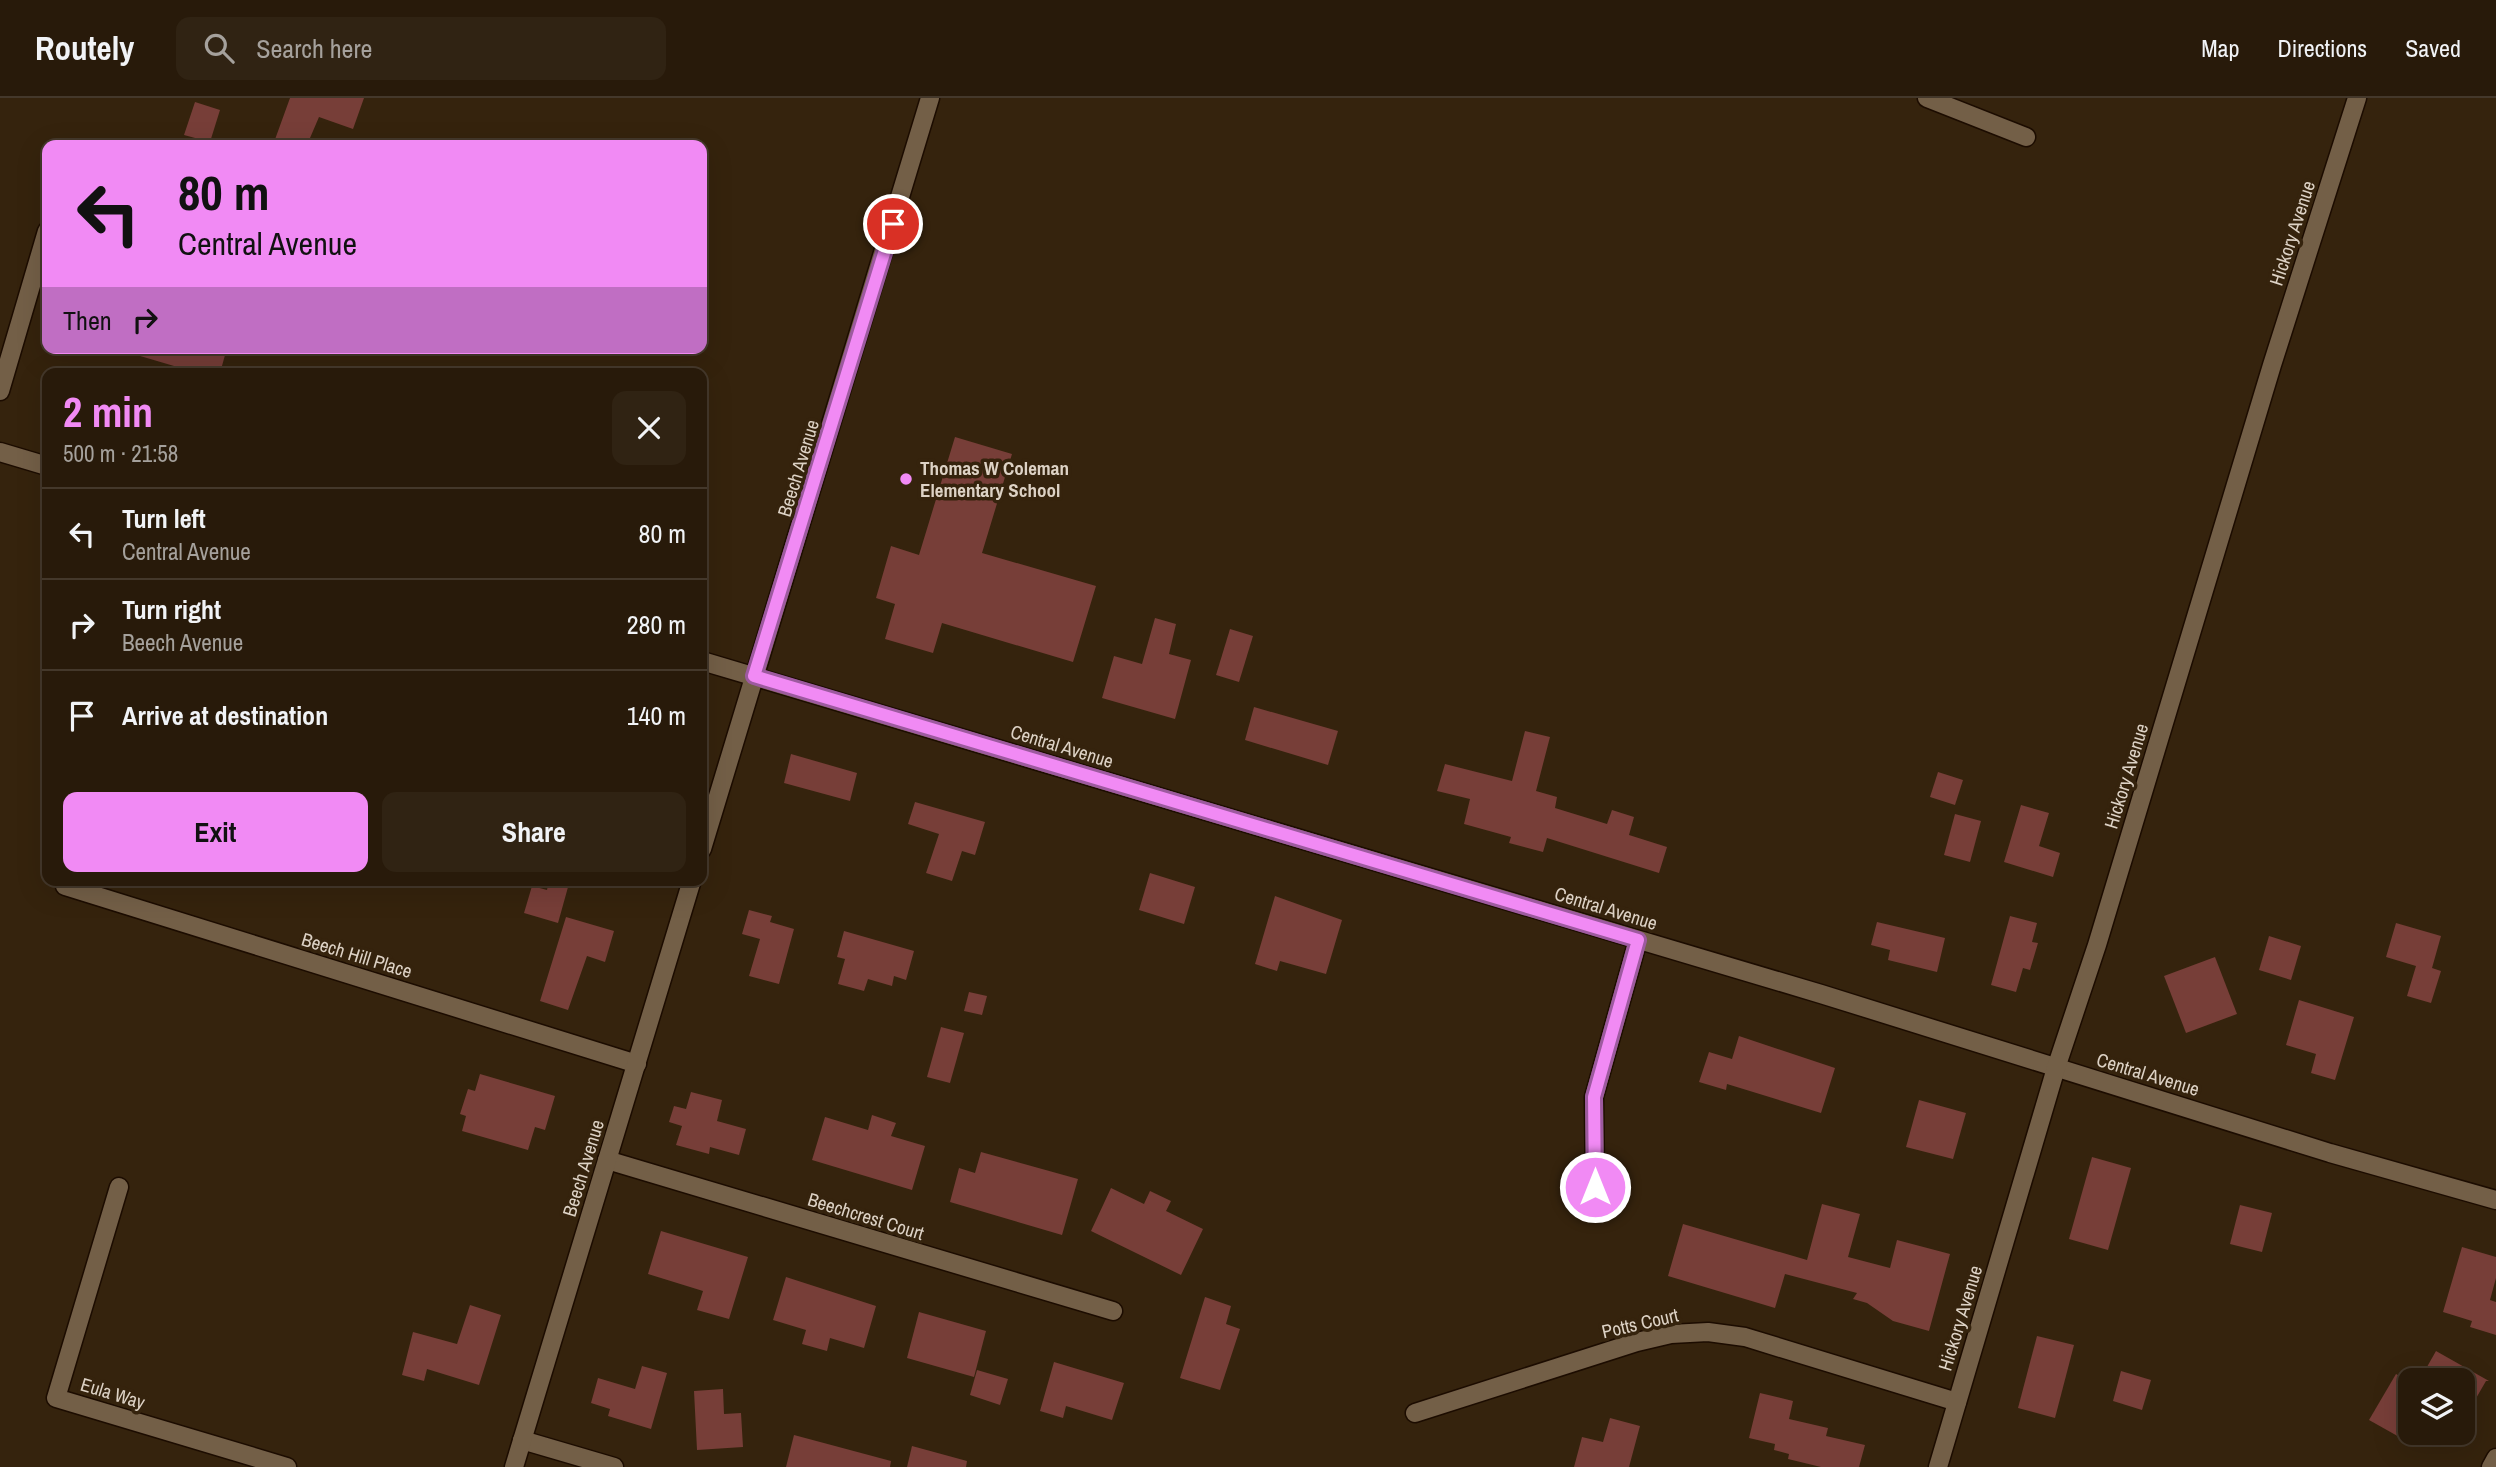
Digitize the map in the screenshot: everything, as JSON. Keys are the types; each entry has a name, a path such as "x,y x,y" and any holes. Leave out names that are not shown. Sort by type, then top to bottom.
{"street":[{"name":"Beech Avenue","path":"707,832 930,98"},
{"name":"Hickory Avenue","path":"1938,1467 2056,1068 2097,945 2272,365 2357,98"},
{"path":"1934,99 2026,137"},
{"path":"0,391 42,249"},
{"path":"0,452 42,465"},
{"name":"Central Avenue","path":"707,662 1638,940 2330,1153 2496,1200"},
{"name":"Beech Hill Place","path":"65,886 637,1064"},
{"name":"Beech Avenue","path":"514,1467 690,886"},
{"path":"1595,1187 1594,1097 1638,940"},
{"name":"Beechcrest Court","path":"607,1160 1114,1311"},
{"name":"Eula Way","path":"119,1187 56,1398 287,1467"},
{"name":"Potts Court","path":"1415,1413 1637,1342 1671,1334 1708,1332 1745,1337 1957,1402"},
{"path":"522,1440 614,1467"},
{"path":"2491,1467 2496,1458"}],"building":[{"path":"290,98 364,98 353,129 319,117 309,140 275,140"},
{"path":"195,102 220,110 211,140 184,135"},
{"path":"133,354 225,354 221,368 174,366"},
{"path":"955,437 1012,454 982,553 1096,586 1073,662 942,623 933,653 885,639 895,604 876,598 891,546 919,555"},
{"path":"1155,618 1176,624 1169,654 1191,660 1175,719 1102,698 1114,656 1142,664"},
{"path":"1230,629 1253,636 1239,682 1216,675"},
{"path":"1254,707 1338,731 1328,765 1245,740"},
{"path":"1525,731 1550,737 1536,791 1557,797 1555,808 1607,824 1612,810 1634,817 1629,835 1667,847 1659,873 1547,838 1543,852 1509,843 1511,837 1464,824 1470,799 1437,791 1445,764 1512,781"},
{"path":"791,754 857,773 850,801 784,783"},
{"path":"1938,772 1963,780 1955,805 1930,797"},
{"path":"915,802 985,822 975,855 962,851 952,881 926,873 939,834 908,824"},
{"path":"2021,805 2049,813 2039,846 2060,853 2053,877 2004,862"},
{"path":"1955,814 1981,821 1970,862 1944,855"},
{"path":"1150,873 1195,887 1184,924 1139,910"},
{"path":"532,886 547,890 548,886 568,886 558,923 524,913"},
{"path":"1275,896 1342,920 1326,974 1280,961 1277,971 1255,964"},
{"path":"749,910 772,916 770,922 794,929 779,984 749,976 760,939 742,934"},
{"path":"2010,916 2037,923 2032,942 2038,943 2030,970 2023,968 2016,992 1991,985"},
{"path":"566,917 614,931 605,962 587,956 568,1010 540,1001"},
{"path":"1877,922 1945,938 1937,972 1888,960 1890,950 1871,945"},
{"path":"2396,923 2441,936 2432,968 2441,971 2431,1003 2407,996 2416,966 2386,957"},
{"path":"844,931 914,951 906,980 894,976 892,986 868,979 864,991 838,984 845,959 837,957"},
{"path":"2269,936 2301,946 2291,980 2259,970"},
{"path":"2215,957 2237,1014 2186,1033 2164,976"},
{"path":"969,992 987,996 982,1015 964,1011"},
{"path":"2299,1000 2354,1017 2335,1080 2311,1073 2316,1054 2286,1045"},
{"path":"941,1027 964,1033 950,1083 927,1077"},
{"path":"1739,1036 1835,1068 1821,1113 1727,1084 1726,1090 1699,1082 1709,1052 1732,1059"},
{"path":"480,1074 555,1096 545,1130 535,1127 528,1150 462,1131 466,1116 460,1114 468,1089 475,1091"},
{"path":"691,1092 722,1100 717,1121 746,1129 739,1155 710,1147 709,1154 676,1145 682,1126 669,1122 674,1106 686,1109"},
{"path":"1919,1100 1966,1113 1953,1159 1906,1147"},
{"path":"872,1115 896,1123 891,1136 925,1146 912,1190 812,1160 825,1117 868,1130"},
{"path":"981,1152 1078,1179 1062,1235 950,1202 959,1168 975,1173"},
{"path":"2092,1157 2131,1168 2108,1250 2069,1239"},
{"path":"1111,1188 1144,1204 1150,1191 1171,1201 1166,1211 1203,1229 1181,1275 1091,1231"},
{"path":"1822,1204 1860,1214 1848,1257 1890,1268 1897,1240 1950,1254 1929,1331 1893,1321 1867,1303 1853,1299 1857,1293 1785,1274 1775,1308 1668,1276 1683,1224 1807,1260"},
{"path":"2240,1205 2272,1213 2262,1252 2230,1244"},
{"path":"661,1231 748,1257 729,1319 697,1310 703,1291 648,1274"},
{"path":"2462,1247 2496,1257 2496,1278 2490,1300 2496,1302 2496,1335 2470,1327 2472,1321 2443,1312"},
{"path":"786,1277 876,1306 864,1348 830,1338 827,1351 802,1344 806,1330 773,1320"},
{"path":"1205,1297 1231,1306 1226,1324 1240,1329 1220,1390 1180,1378"},
{"path":"470,1305 501,1315 479,1385 427,1369 424,1381 402,1375 413,1332 457,1344"},
{"path":"919,1312 986,1331 974,1377 907,1358"},
{"path":"2037,1336 2074,1345 2055,1418 2018,1408"},
{"path":"2436,1351 2466,1368 2426,1368"},
{"path":"1054,1362 1124,1383 1112,1420 1066,1406 1063,1418 1040,1411"},
{"path":"642,1366 667,1373 651,1429 608,1416 610,1409 591,1403 598,1378 635,1389"},
{"path":"977,1370 1008,1379 1000,1405 970,1395"},
{"path":"2121,1371 2151,1380 2142,1410 2113,1401"},
{"path":"2475,1373 2489,1381 2486,1381 2475,1400"},
{"path":"2396,1374 2398,1375 2398,1436 2369,1420"},
{"path":"723,1389 724,1414 741,1413 743,1447 697,1450 694,1391"},
{"path":"1760,1393 1793,1401 1789,1419 1828,1428 1826,1436 1865,1445 1859,1467 1821,1467 1788,1459 1789,1454 1774,1450 1775,1444 1749,1438"},
{"path":"1610,1418 1640,1426 1629,1467 1574,1467 1582,1437 1603,1442"},
{"path":"794,1435 891,1461 890,1467 786,1467"},
{"path":"912,1446 967,1461 966,1467 907,1467"}],"place":[{"name":"Thomas W Coleman Elementary School","path":"906,479"}],"route":[{"path":"893,224 754,676 1638,940 1594,1097 1595,1187"}]}
